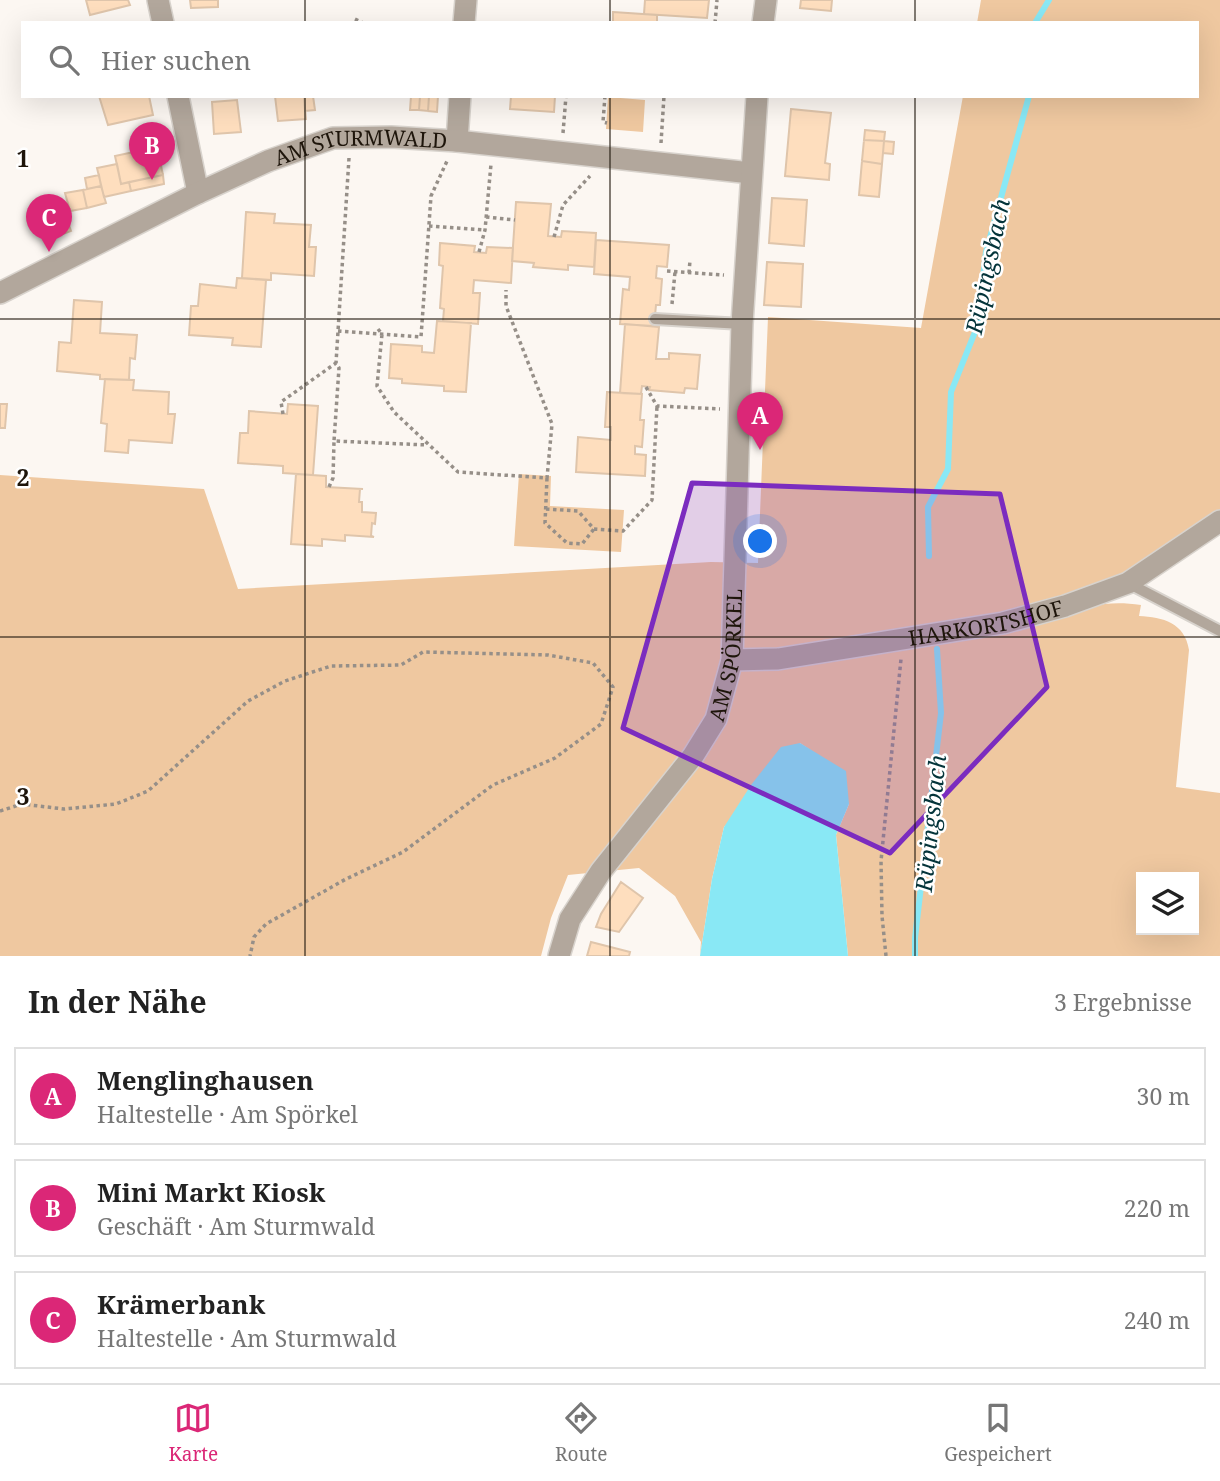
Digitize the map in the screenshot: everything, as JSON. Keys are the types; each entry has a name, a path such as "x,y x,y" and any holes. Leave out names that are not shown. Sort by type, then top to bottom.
{"street":[{"path":"158,0 163,21"},
{"path":"464,21 466,0"},
{"path":"763,21 766,0"},
{"path":"178,98 198,194"},
{"path":"457,141 460,98"},
{"name":"AM SPÖRKEL","path":"559,956 570,919 601,871 693,755 716,719 732,660 742,324 757,98"},
{"name":"AM STURMWALD","path":"0,293 268,161 332,138 457,141 751,173"},
{"name":"HARKORTSHOF","path":"732,660 778,659 1034,615 1128,583 1220,521"}],"lane":[{"path":"655,319 742,324"},
{"path":"1128,583 1220,631"}],"path":[{"path":"715,21 717,0"},
{"path":"355,19 359,21"},
{"path":"562,153 566,98"},
{"path":"605,98 603,122 607,123"},
{"path":"660,163 664,98"},
{"path":"329,487 333,478 339,368 336,363 351,137"},
{"path":"338,331 421,337 431,196 457,141"},
{"path":"479,252 485,230 493,145"},
{"path":"555,237 563,205 609,157"},
{"path":"486,217 515,219"},
{"path":"429,226 485,230"},
{"path":"689,273 690,260"},
{"path":"667,271 745,276"},
{"path":"671,320 675,272"},
{"path":"506,290 506,306 552,424 545,523 568,543 582,544 594,529"},
{"path":"378,329 382,334 377,386 394,412 458,472 547,478"},
{"path":"284,415 281,402 336,363"},
{"path":"546,509 578,511 594,529 623,531 652,500 657,406 646,387"},
{"path":"657,406 739,410"},
{"path":"334,441 429,445"},
{"path":"886,956 881,902 881,862 903,639"},
{"path":"0,811 22,804 64,809 116,804 148,791 248,701 285,681 331,666 401,665 423,652 548,654 593,663 613,687 601,724 583,738 555,758 493,785 403,852 346,879 266,924 254,937 250,956"}],"highlighted area":[{"path":"692,483 1000,494 1047,687 890,853 623,728"}],"shaded area":[{"path":"981,0 1220,0 1220,513 1129,575 1006,633 1087,607 1121,603 1141,605 1139,616 1172,623 1183,633 1189,650 1176,787 1220,793 1220,956 848,956 836,835 849,804 821,757 800,743 724,827 712,879 700,956 701,942 675,896 639,868 568,875 551,918 541,956 0,956 0,475 204,489 238,589 711,562 758,563 768,317 921,328 963,98 1199,98 1199,21 977,21"},
{"path":"608,98 645,100 643,132 606,129"},
{"path":"519,474 551,476 550,506 624,510 621,552 514,546"}],"water":[{"path":"800,743 846,771 849,804 836,835 848,956 700,956 712,879 724,827 751,785 781,747"}],"building":[{"path":"86,0 128,0 130,5 90,15"},
{"path":"190,0 218,0 218,7 191,8"},
{"path":"645,0 709,0 707,18 644,14"},
{"path":"801,0 832,0 831,11 800,8"},
{"path":"613,12 657,15 657,21 613,21"},
{"path":"100,98 149,98 153,115 108,125"},
{"path":"275,98 304,98 306,119 278,121"},
{"path":"304,98 313,98 315,110 305,111"},
{"path":"411,98 420,98 419,110 410,110"},
{"path":"420,98 429,98 428,111 419,110"},
{"path":"429,98 438,98 437,112 428,111"},
{"path":"511,98 555,98 554,112 510,109"},
{"path":"237,100 241,132 214,134 212,102"},
{"path":"791,109 831,113 825,163 830,164 829,180 785,176"},
{"path":"865,130 885,132 884,141 864,140"},
{"path":"864,140 884,141 882,164 862,161"},
{"path":"884,141 894,142 893,154 883,153"},
{"path":"157,147 163,175 121,184 115,156"},
{"path":"862,161 882,164 879,197 859,195"},
{"path":"117,164 121,184 129,182 131,191 104,197 97,168"},
{"path":"99,175 101,186 87,189 85,178"},
{"path":"163,175 164,184 131,191 129,182"},
{"path":"101,186 106,203 87,208 83,190"},
{"path":"83,190 87,208 70,211 65,193"},
{"path":"772,198 807,200 804,246 769,243"},
{"path":"516,202 551,204 548,236 561,237 562,231 596,233 594,267 568,265 568,270 533,267 534,263 512,261"},
{"path":"246,212 275,214 274,223 311,225 309,247 316,247 314,276 271,273 271,280 242,278"},
{"path":"66,217 71,231 63,234 58,220"},
{"path":"596,240 669,245 667,267 657,266 656,278 662,279 660,305 656,305 654,326 620,324 623,289 629,290 630,277 594,274"},
{"path":"440,243 475,246 474,252 486,253 487,247 513,248 511,283 474,280 473,293 480,293 478,324 443,321 444,309 440,308 443,266 439,265"},
{"path":"767,262 803,264 801,307 764,305"},
{"path":"237,278 266,280 261,347 232,345 233,338 189,335 191,306 198,306 200,284 236,288"},
{"path":"74,300 102,302 100,333 137,335 135,359 130,358 129,380 100,379 100,375 57,371 59,342 71,343"},
{"path":"437,321 471,323 466,392 444,391 444,386 402,383 402,379 389,378 391,344 422,346 422,352 434,353"},
{"path":"625,324 659,327 656,359 669,359 669,353 700,355 697,389 685,388 684,393 649,390 650,387 642,386 641,394 620,393"},
{"path":"105,379 134,380 133,390 169,392 168,414 175,414 172,443 129,440 128,453 105,451 107,424 101,423"},
{"path":"607,392 642,394 642,447 635,446 635,454 646,455 645,476 576,472 578,437 611,440 611,427 605,427"},
{"path":"0,404 7,404 5,428 0,428"},
{"path":"288,404 318,406 313,475 283,473 283,466 238,463 240,433 248,433 249,411 287,414"},
{"path":"296,474 326,476 326,487 363,489 360,489 359,502 362,502 362,512 376,513 375,524 372,523 371,536 374,537 345,535 345,541 322,539 322,546 291,544"},
{"path":"621,882 643,898 619,932 596,927 601,914"},
{"path":"591,942 630,952 629,956 587,956"}],"waterway":[{"name":"Rüpingsbach","path":"1036,21 1049,0"},
{"name":"Rüpingsbach","path":"929,556 928,507 948,469 951,392 977,327 986,252 1028,98"},
{"name":"Rüpingsbach","path":"915,956 941,713 937,649"}],"place":[{"name":"Mini Markt Kiosk","path":"152,180"},
{"name":"Krämerbank","path":"49,252"},
{"name":"Menglinghausen","path":"760,450"}]}
